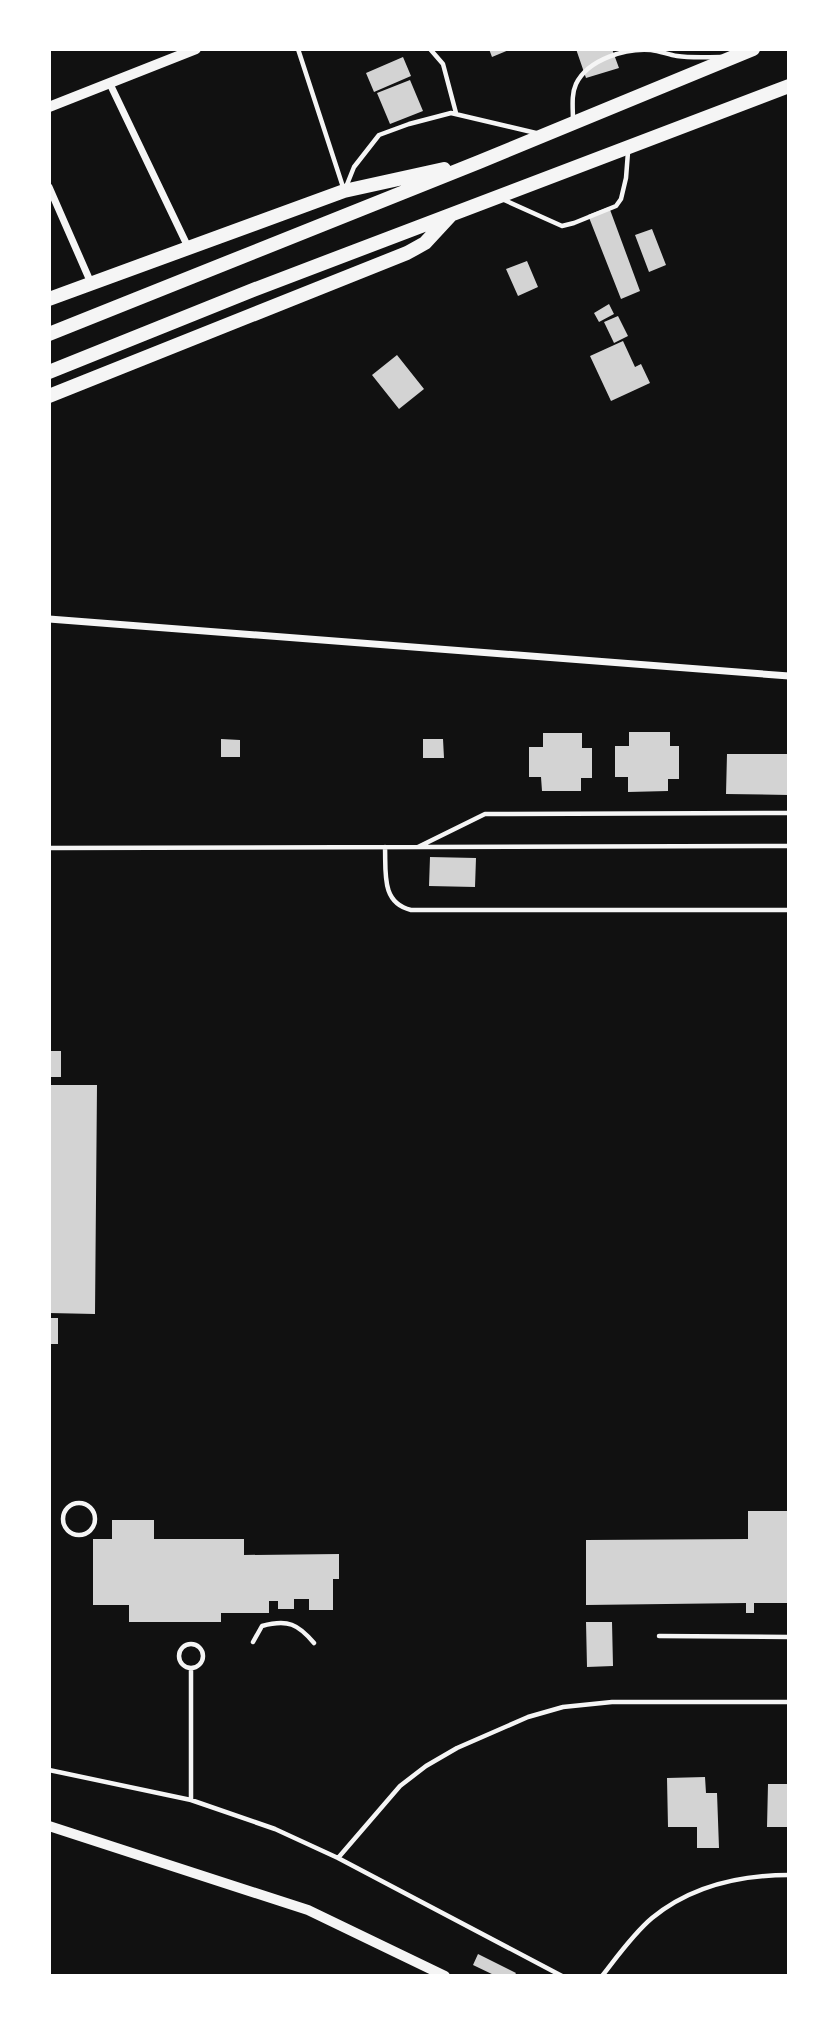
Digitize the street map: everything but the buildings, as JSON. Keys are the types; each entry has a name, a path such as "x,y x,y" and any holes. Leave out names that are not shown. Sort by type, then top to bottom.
{"highway":[{"path":"49,334 480,162 542,134 753,49"},
{"path":"49,372 253,290 786,87"},
{"path":"49,299 344,191 480,162"},
{"path":"49,396 407,253 425,243 451,215"}],"street":[{"path":"49,107 196,49"},
{"path":"110,84 188,247"},
{"path":"49,187 91,283"},
{"path":"49,619 789,676"},
{"path":"49,1826 308,1910 446,1976"}],"lane":[{"path":"298,49 344,191"},
{"path":"430,49 443,64 456,113"},
{"path":"573,122 572,97 577,82 588,69 626,50 652,50 678,56 732,57"},
{"path":"344,191 354,167 379,135 409,124 456,113 542,134"},
{"path":"498,197 562,226 574,223 616,206 621,200 629,147"},
{"path":"417,847 485,814 789,813"},
{"path":"49,848 789,846"},
{"path":"385,847 388,895 395,903 411,910 789,910"},
{"path":"79,1503 89,1506 95,1519 88,1532 78,1534 68,1530 63,1521 65,1510 79,1503"},
{"path":"253,1642 262,1626 293,1624 300,1626 314,1643"},
{"path":"659,1636 789,1637"},
{"path":"191,1643 200,1647 203,1654 199,1665 191,1668 183,1665 178,1653 183,1646 191,1643"},
{"path":"191,1668 191,1800"},
{"path":"338,1858 400,1786 457,1748 528,1717 563,1707 612,1702 789,1702"},
{"path":"49,1770 191,1800 275,1829 338,1858 562,1976"},
{"path":"602,1976 644,1926 673,1903 736,1878 789,1875"}]}
